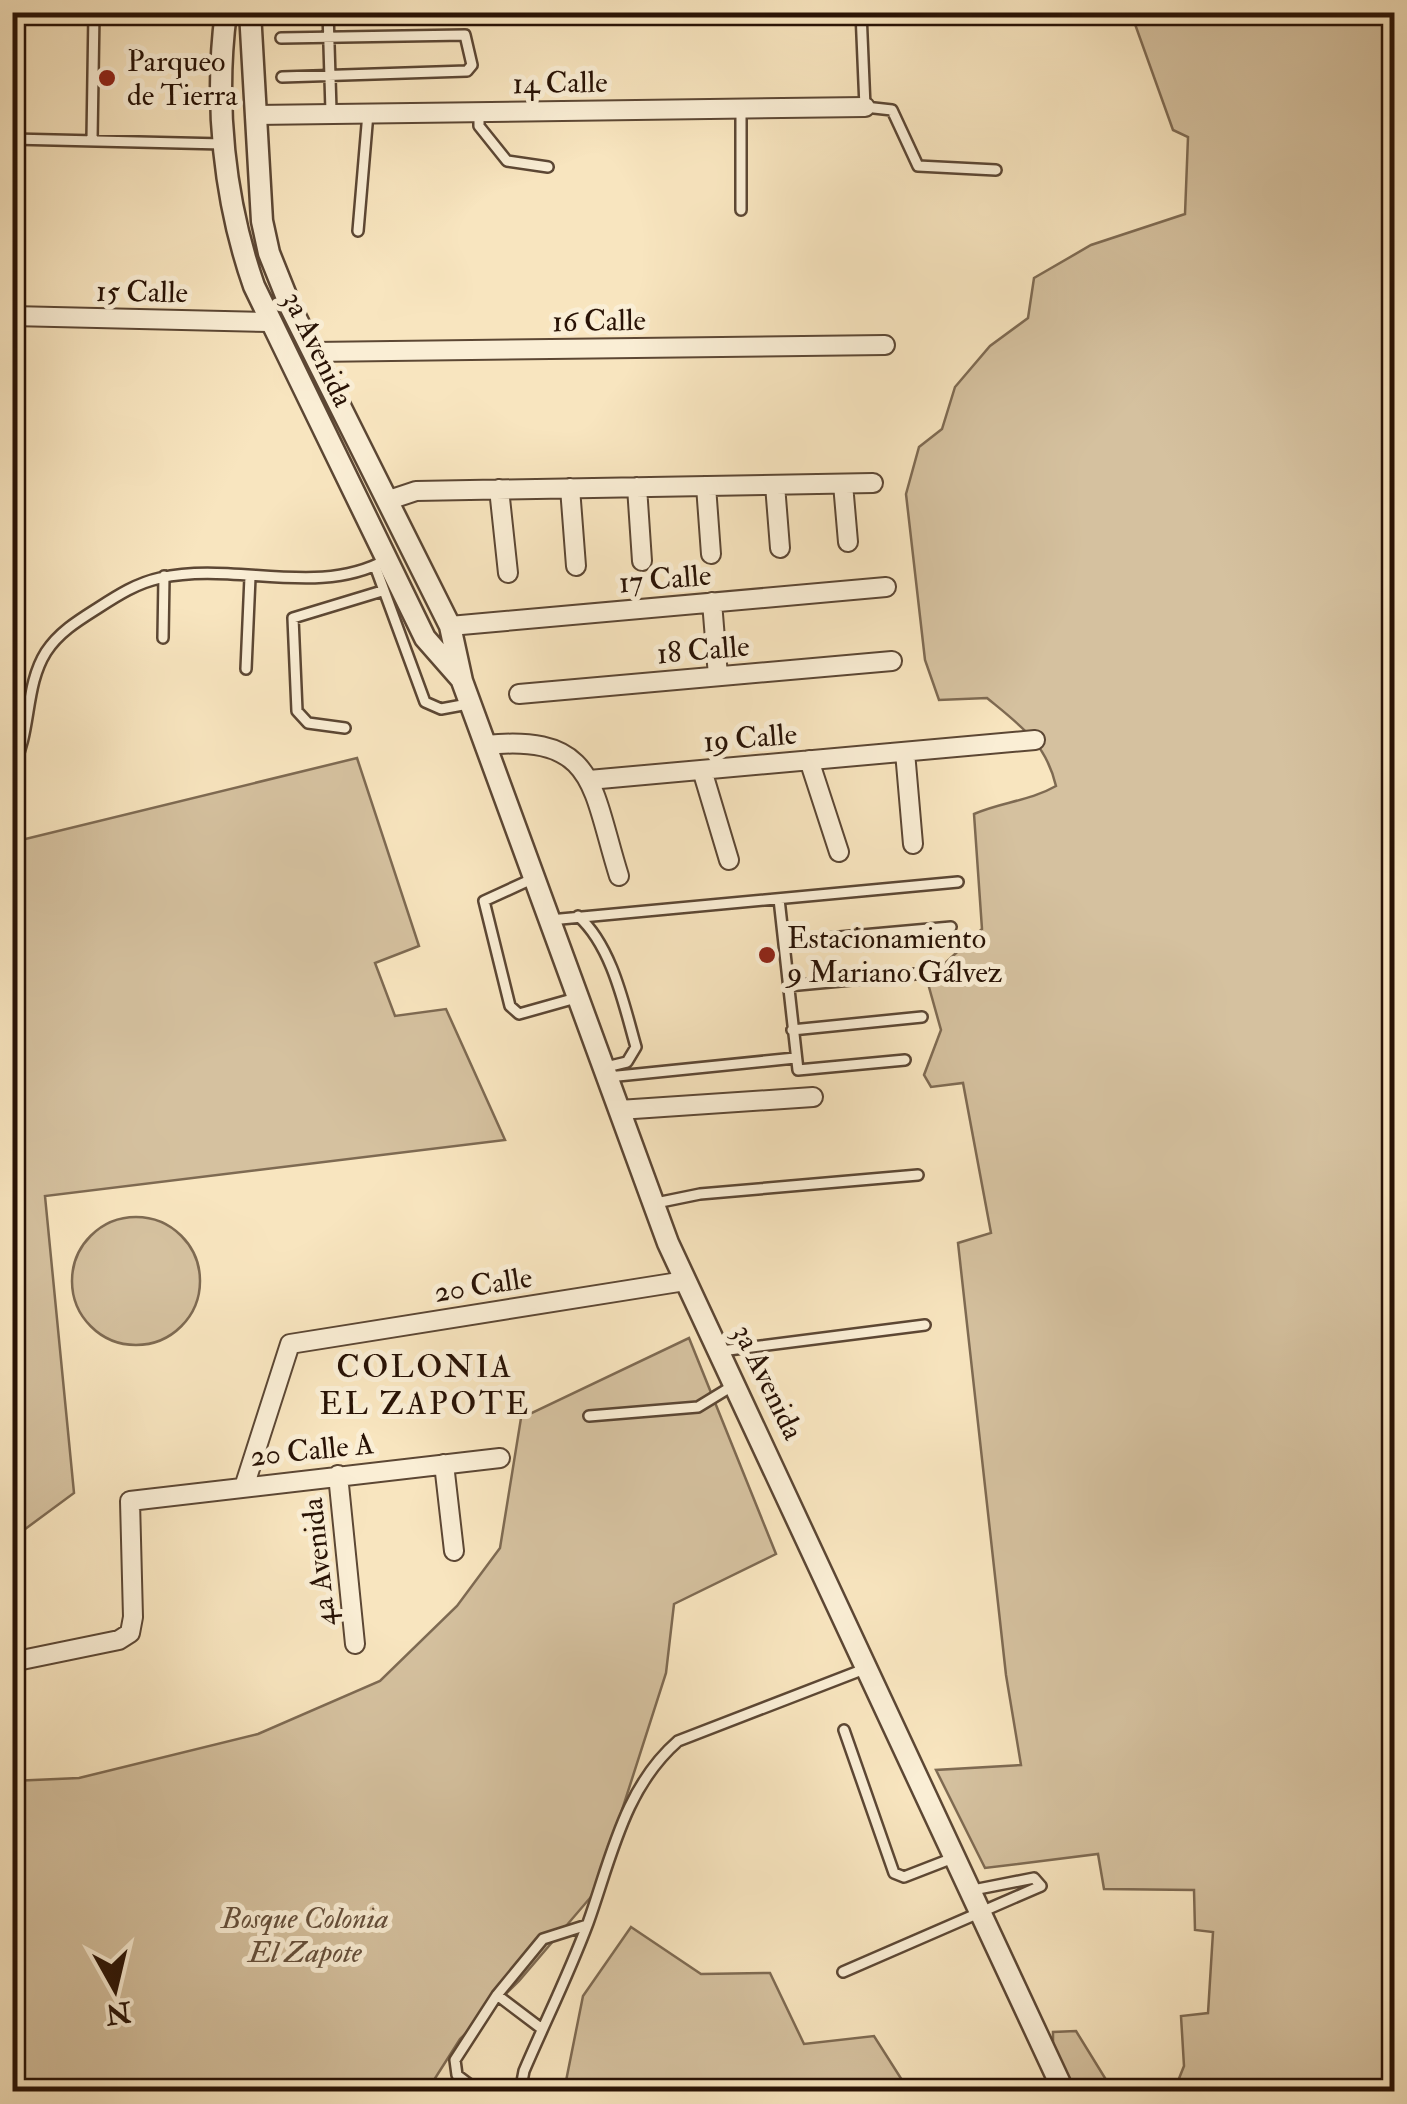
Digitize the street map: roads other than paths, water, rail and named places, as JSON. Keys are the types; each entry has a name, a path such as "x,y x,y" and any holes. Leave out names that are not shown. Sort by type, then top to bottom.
{"street":[{"path":"226,12 233,43 237,113 255,115"},
{"name":"3a Avenida","path":"226,12 222,45 223,144 240,246 270,322 382,562 425,638 462,681"},
{"name":"3a Avenida","path":"250,12 262,221 269,253 313,352 450,626 462,681 685,1281 870,1667 1064,2092"},
{"name":"14 Calle","path":"255,115 331,111 865,107"},
{"name":"15 Calle","path":"12,316 270,322"},
{"name":"16 Calle","path":"313,352 885,345"},
{"path":"389,500 416,491 873,483"},
{"path":"775,484 780,548"},
{"path":"844,484 848,542"},
{"path":"706,486 711,554"},
{"path":"637,487 642,561"},
{"path":"570,488 576,566"},
{"path":"500,489 508,573"},
{"name":"17 Calle","path":"450,626 886,586"},
{"path":"712,602 718,676"},
{"name":"18 Calle","path":"519,694 892,661"},
{"name":"19 Calle","path":"589,780 1035,740"},
{"path":"486,744 527,741 550,745 580,765 589,780 619,876"},
{"path":"904,752 913,844"},
{"path":"810,760 839,852"},
{"path":"702,770 728,860"},
{"path":"619,1110 813,1097"},
{"name":"20 Calle","path":"245,1484 290,1344 685,1281"},
{"name":"20 Calle A","path":"12,1662 119,1640 130,1633 130,1501 245,1484 500,1458"},
{"path":"444,1464 454,1551"},
{"name":"4a Avenida","path":"338,1475 355,1644"}],"lane":[{"path":"92,139 94,12"},
{"path":"328,12 331,111"},
{"path":"861,12 865,107 892,110 918,166 996,170"},
{"path":"280,38 465,35 472,65 468,71 282,77"},
{"path":"740,108 740,210"},
{"path":"479,112 479,126 507,161 548,166"},
{"path":"358,230 368,113"},
{"path":"12,139 223,144"},
{"path":"12,768 22,746 36,673 54,641 127,590 164,576 334,577 382,562 382,591 425,702 440,709 470,703"},
{"path":"163,638 164,576"},
{"path":"246,669 250,577"},
{"path":"346,728 308,722 297,710 293,618 382,591"},
{"path":"535,878 484,900 510,1006 520,1014 578,998"},
{"path":"550,920 958,882"},
{"path":"780,899 795,1058 800,1071 906,1060"},
{"path":"578,916 591,927 606,959 636,1047 627,1062 605,1072"},
{"path":"784,942 951,927"},
{"path":"788,986 915,974"},
{"path":"792,1030 922,1017"},
{"path":"605,1072 795,1058"},
{"path":"653,1203 700,1194 918,1175"},
{"path":"721,1351 926,1325"},
{"path":"589,1416 698,1407 736,1384"},
{"path":"587,1925 543,1940 497,1995 454,2068 473,2086 520,2090 587,1925 613,1844 656,1760 678,1741 870,1667"},
{"path":"844,1730 894,1873 904,1877 955,1857"},
{"path":"843,1972 1039,1890 1040,1881 1034,1878 970,1890"},
{"path":"497,1995 542,2029"}],"place":[{"name":"Parqueo de Tierra","path":"107,78"},
{"name":"Estacionamiento 9 Mariano Gálvez","path":"767,955"}],"district":[{"name":"COLONIA EL ZAPOTE","path":"425,1386"}],"park label":[{"name":"Bosque Colonia El Zapote","path":"305,1935"}]}
